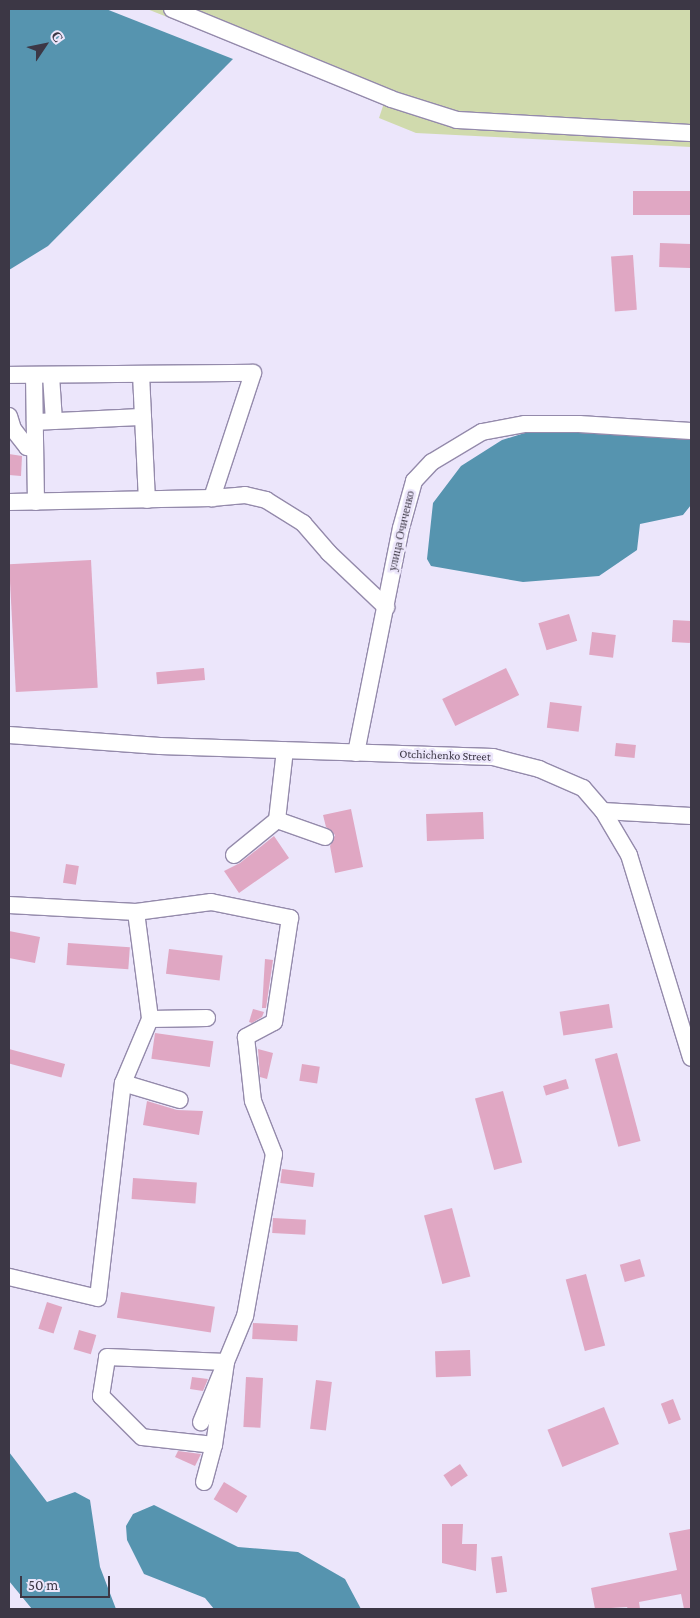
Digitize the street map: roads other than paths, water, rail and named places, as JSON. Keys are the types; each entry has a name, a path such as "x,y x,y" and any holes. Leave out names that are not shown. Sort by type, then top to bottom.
{"street":[{"path":"172,9 391,99 457,120 691,133"},
{"path":"9,375 253,373 212,498"},
{"path":"141,374 147,500"},
{"path":"34,375 36,502"},
{"path":"51,375 54,421"},
{"path":"9,416 13,429 27,447 35,448"},
{"path":"35,422 143,417"},
{"name":"улица Очиченко","path":"356,753 414,481 454,446 482,432 525,424 579,424 691,431"},
{"path":"9,502 147,500 245,495 273,504 303,522 329,553 386,606"},
{"name":"Otchichenko Street","path":"9,735 160,746 493,757 540,769 583,788 603,811 629,855 691,1058"},
{"path":"234,855 277,820 285,750"},
{"path":"603,811 691,816"},
{"path":"277,820 325,837"},
{"path":"9,905 136,912 212,902 290,918 274,1022 246,1037 253,1101 274,1154 245,1316 201,1422"},
{"path":"9,1277 98,1298 123,1083 150,1019 136,912"},
{"path":"150,1019 207,1018"},
{"path":"123,1083 180,1100"},
{"path":"214,1445 142,1437 100,1396 107,1357 226,1362"},
{"path":"204,1482 214,1445 226,1362"}],"water":[{"path":"9,9 106,9 233,59 48,246 9,270"},
{"path":"531,431 691,435 691,505 683,515 640,524 637,550 599,576 523,582 431,566 427,559 433,503 461,466 502,440"},
{"path":"9,1452 47,1502 75,1492 90,1500 100,1567 116,1609 32,1609 9,1581"},
{"path":"154,1505 238,1547 298,1552 345,1579 361,1609 214,1609 205,1598 144,1574 127,1540 126,1526 133,1514"}]}
